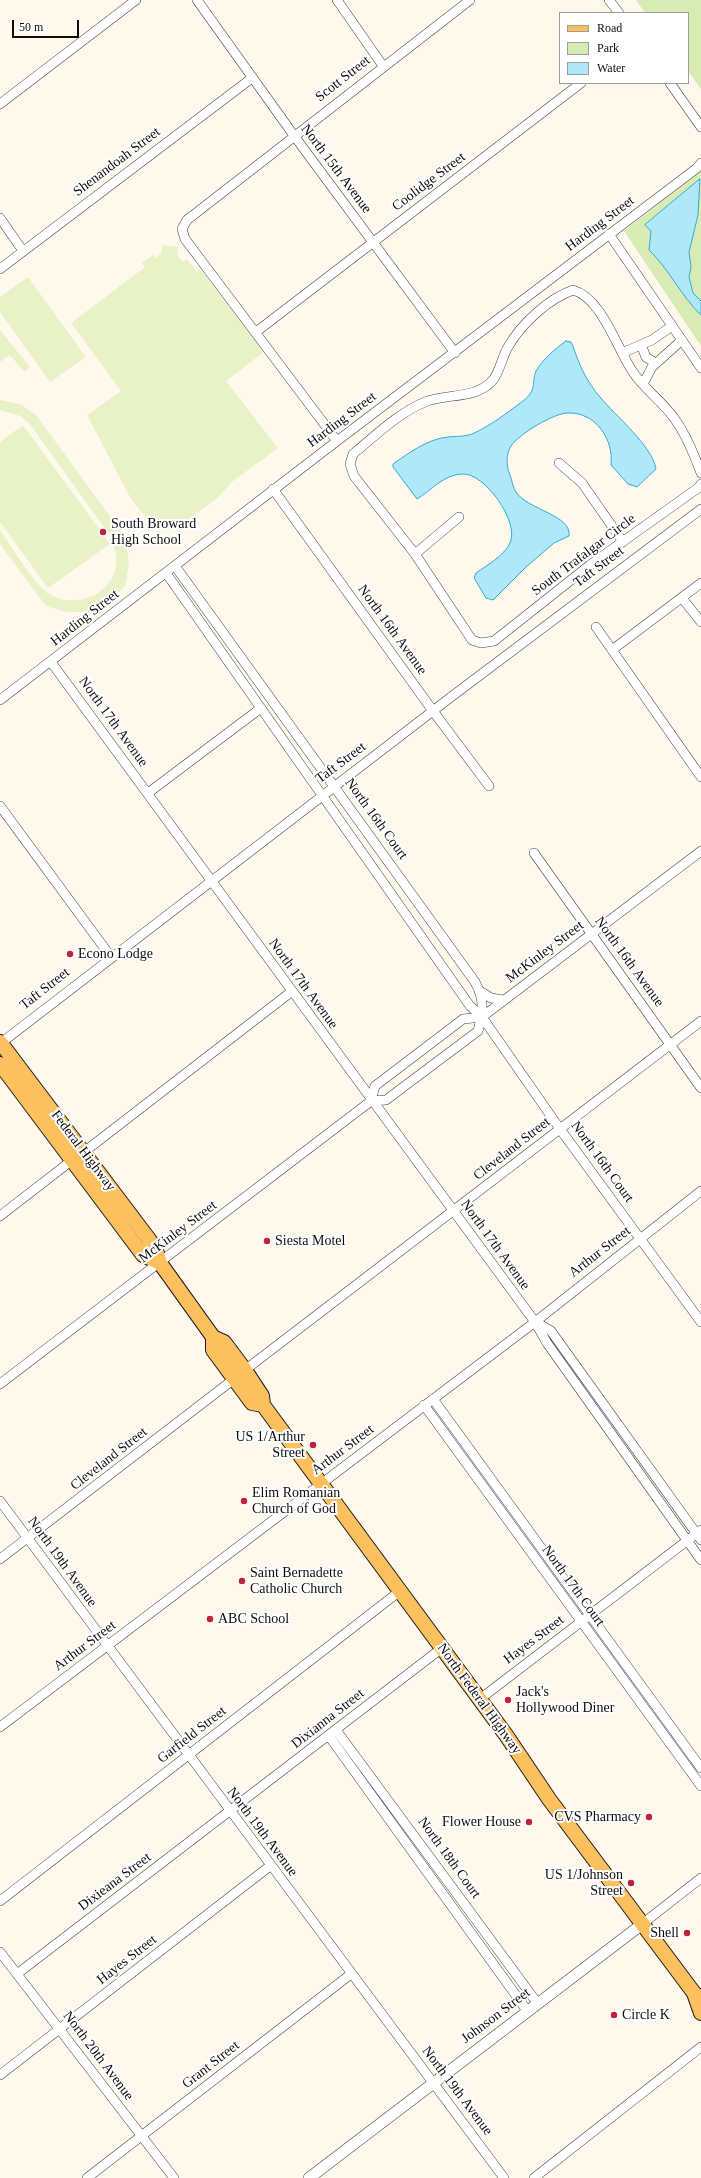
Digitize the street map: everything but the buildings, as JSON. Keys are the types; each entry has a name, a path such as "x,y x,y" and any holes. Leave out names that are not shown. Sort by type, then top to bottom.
{"main road":[{"name":"Federal Highway","path":"0,1042 148,1238 156,1250 160,1263 213,1337 213,1350 239,1375 252,1403 263,1405"},
{"name":"Federal Highway","path":"0,1064 71,1161 143,1255 160,1263"},
{"name":"North Federal Highway","path":"263,1405 480,1699 545,1793 641,1925 697,1995 701,2013"}],"street":[{"path":"0,104 136,0"},
{"name":"North 15th Avenue","path":"197,0 295,137 455,352"},
{"path":"337,0 383,66"},
{"name":"Scott Street","path":"256,332 184,239 182,229 187,220 295,137 304,127 469,0"},
{"path":"609,0 618,12"},
{"name":"Shenandoah Street","path":"0,269 252,78"},
{"name":"Coolidge Street","path":"256,332 581,84"},
{"path":"671,84 701,127"},
{"name":"Harding Street","path":"0,700 52,662 336,440 455,352 697,168 701,163"},
{"path":"0,218 23,251"},
{"path":"609,234 701,368"},
{"path":"459,517 415,554 354,476 350,464 353,454 412,409 425,402 465,395 482,389 493,380 508,347 519,331 563,293 573,290 585,295 596,308 613,334 622,353 643,384 674,418 695,456 701,473"},
{"path":"622,353 640,345 672,326"},
{"path":"256,332 336,440"},
{"path":"643,384 655,363 682,340"},
{"path":"640,345 646,357 655,363"},
{"path":"559,463 582,483 623,542"},
{"name":"South Trafalgar Circle","path":"415,554 472,640 481,644 494,641 590,565 701,484"},
{"name":"North 16th Avenue","path":"274,489 433,711 489,786"},
{"name":"Taft Street","path":"0,1042 433,711 701,510"},
{"name":"North 16th Court","path":"175,566 335,786 480,991 483,1002 482,1017"},
{"name":"North 16th Court","path":"166,573 324,795 329,806 470,1006 482,1017 560,1129 701,1322"},
{"path":"612,650 701,583"},
{"path":"682,598 701,622"},
{"path":"596,627 701,777"},
{"name":"North 17th Avenue","path":"52,662 291,992 535,1322 547,1343 701,1560"},
{"path":"148,794 261,708"},
{"path":"0,806 111,957"},
{"name":"McKinley Street","path":"0,1384 372,1101 386,1100 478,1031 482,1017 503,1000 701,851"},
{"name":"North 16th Avenue","path":"534,853 701,1088"},
{"path":"480,991 491,998 503,1000"},
{"path":"84,1152 291,992"},
{"path":"372,1101 375,1086 463,1019 482,1017"},
{"name":"Cleveland Street","path":"0,1560 701,1021"},
{"path":"0,1216 71,1161"},
{"name":"Arthur Street","path":"0,1727 535,1322 701,1191"},
{"name":"North 17th Avenue","path":"535,1322 551,1331 700,1535"},
{"name":"North 17th Court","path":"433,1399 701,1768"},
{"name":"North 17th Court","path":"424,1405 700,1784"},
{"name":"North 19th Avenue","path":"0,1501 188,1756 504,2178"},
{"name":"Hayes Street","path":"480,1699 589,1615 687,1542 700,1535"},
{"name":"Garfield Street","path":"0,1901 400,1591"},
{"name":"Dixianna Street","path":"230,1812 442,1648"},
{"name":"North 18th Court","path":"332,1733 538,2004"},
{"name":"North 18th Court","path":"332,1733 528,2012"},
{"name":"Dixieana Street","path":"17,1974 230,1812"},
{"name":"Hayes Street","path":"0,2075 270,1866"},
{"name":"Johnson Street","path":"309,2178 433,2082 528,2012 701,1878"},
{"name":"North 20th Avenue","path":"0,1952 174,2178"},
{"name":"Grant Street","path":"87,2178 351,1974"},
{"path":"534,2178 701,2047"}],"green space":[{"path":"636,0 701,0 701,89 689,72 689,12 644,12"},
{"path":"701,171 701,346 624,231"},
{"path":"163,245 178,247 177,255 183,262 187,259 197,272 200,269 264,352 226,381 278,448 233,481 216,499 174,530 154,529 130,497 87,415 121,391 71,323 145,267 142,263 153,255 155,258 161,253"},
{"path":"28,277 86,357 50,382 0,312 0,297"},
{"path":"0,330 30,367 24,372 10,355 0,362"},
{"path":"0,400 20,404 36,415 120,530 127,550 129,564 125,586 111,601 91,612 66,612 45,605 0,544 0,530 31,575 44,590 61,599 81,600 100,592 113,576 116,566 116,555 111,537 29,423 20,416 0,410"},
{"path":"23,425 110,544 48,588 0,522 0,442"}],"water":[{"path":"700,179 698,215 689,252 691,267 689,277 693,293 701,301 701,315 687,300 663,266 649,250 651,231 645,225"},
{"path":"566,341 571,342 581,367 591,385 600,397 641,441 653,460 656,469 637,487 628,484 611,465 609,446 601,429 595,422 578,414 568,413 554,416 521,436 511,446 507,456 508,468 513,486 516,492 530,504 564,523 568,529 569,536 554,543 525,568 493,600 486,598 474,578 476,573 504,552 510,543 512,534 510,523 498,500 480,481 471,476 462,474 443,480 417,499 393,467 393,464 412,451 426,444 440,438 472,434 505,415 528,397 531,393 536,371 542,362"}],"place":[{"name":"South Broward High School","path":"103,532"},
{"name":"Econo Lodge","path":"70,954"},
{"name":"Siesta Motel","path":"267,1241"},
{"name":"US 1/Arthur Street","path":"313,1445"},
{"name":"Elim Romanian Church of God","path":"244,1501"},
{"name":"Saint Bernadette Catholic Church","path":"242,1581"},
{"name":"ABC School","path":"210,1619"},
{"name":"Jack's Hollywood Diner","path":"508,1700"},
{"name":"CVS Pharmacy","path":"649,1817"},
{"name":"Flower House","path":"529,1822"},
{"name":"US 1/Johnson Street","path":"631,1883"},
{"name":"Shell","path":"687,1933"},
{"name":"Circle K","path":"614,2015"}]}
